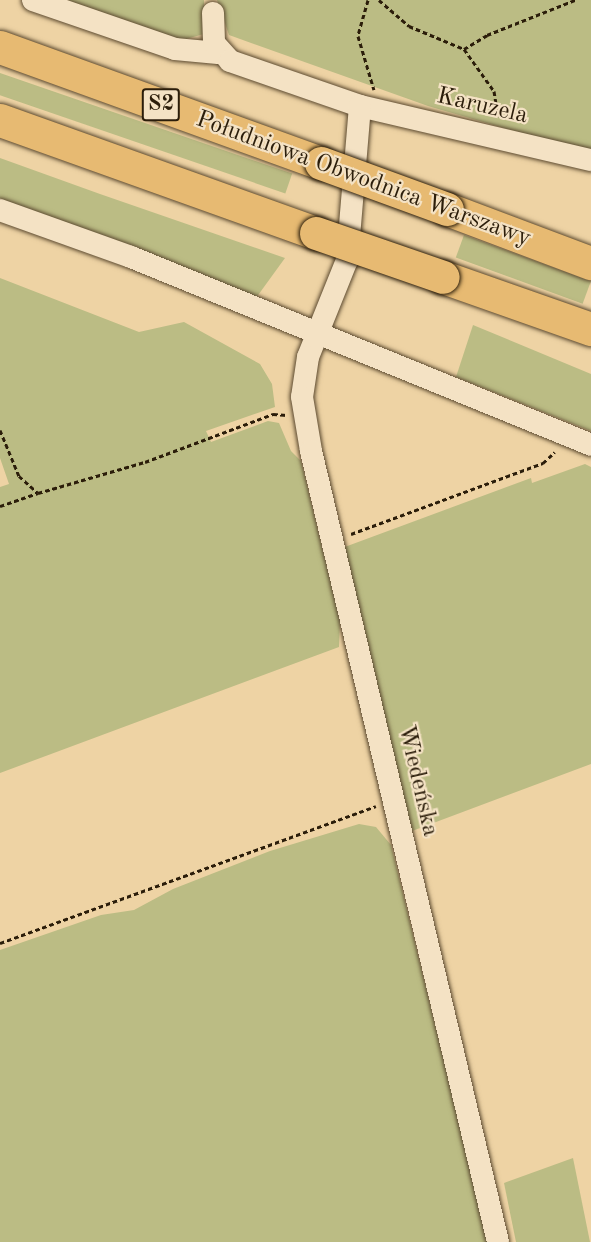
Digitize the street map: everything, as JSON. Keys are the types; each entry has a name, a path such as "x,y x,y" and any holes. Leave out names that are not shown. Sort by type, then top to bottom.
{"highway":[{"name":"Południowa Obwodnica Warszawy","path":"0,47 587,261"},
{"path":"0,120 591,329"},
{"path":"474,288 591,352"}],"street":[{"path":"33,0 174,49 218,53 213,13"},
{"name":"Karuzela","path":"218,53 230,61 366,108 591,160"},
{"name":"Wiedeńska","path":"366,108 347,260 317,332 302,381 305,418 498,1242"},
{"path":"0,210 317,332 591,445"}],"path":[{"path":"366,108 372,75 358,36 368,0"},
{"path":"379,0 409,26 464,49 494,92 502,140"},
{"path":"464,49 487,34 575,0"},
{"path":"0,506 145,462 273,414 305,418"},
{"path":"0,430 19,476 38,493"},
{"path":"332,541 543,463 553,455 562,434"},
{"path":"0,943 393,800"}],"green space":[{"path":"67,0 204,0 204,34 182,40"},
{"path":"217,0 591,0 591,153 428,106 229,35"},
{"path":"0,73 292,174 285,193 0,95"},
{"path":"0,158 285,258 256,298 0,200"},
{"path":"464,235 591,281 583,304 456,258"},
{"path":"0,278 139,332 184,322 260,364 272,384 275,407 206,431 211,442 268,421 279,423 291,451 301,461 340,621 339,647 0,773 0,487 9,484 0,458"},
{"path":"473,325 591,374 591,431 456,377"},
{"path":"585,464 591,467 591,764 412,831 342,548 531,478 532,483"},
{"path":"359,824 376,827 391,845 488,1242 0,1242 0,950 101,915 134,910 173,889 270,851"},
{"path":"573,1158 590,1242 516,1242 504,1183"}]}
